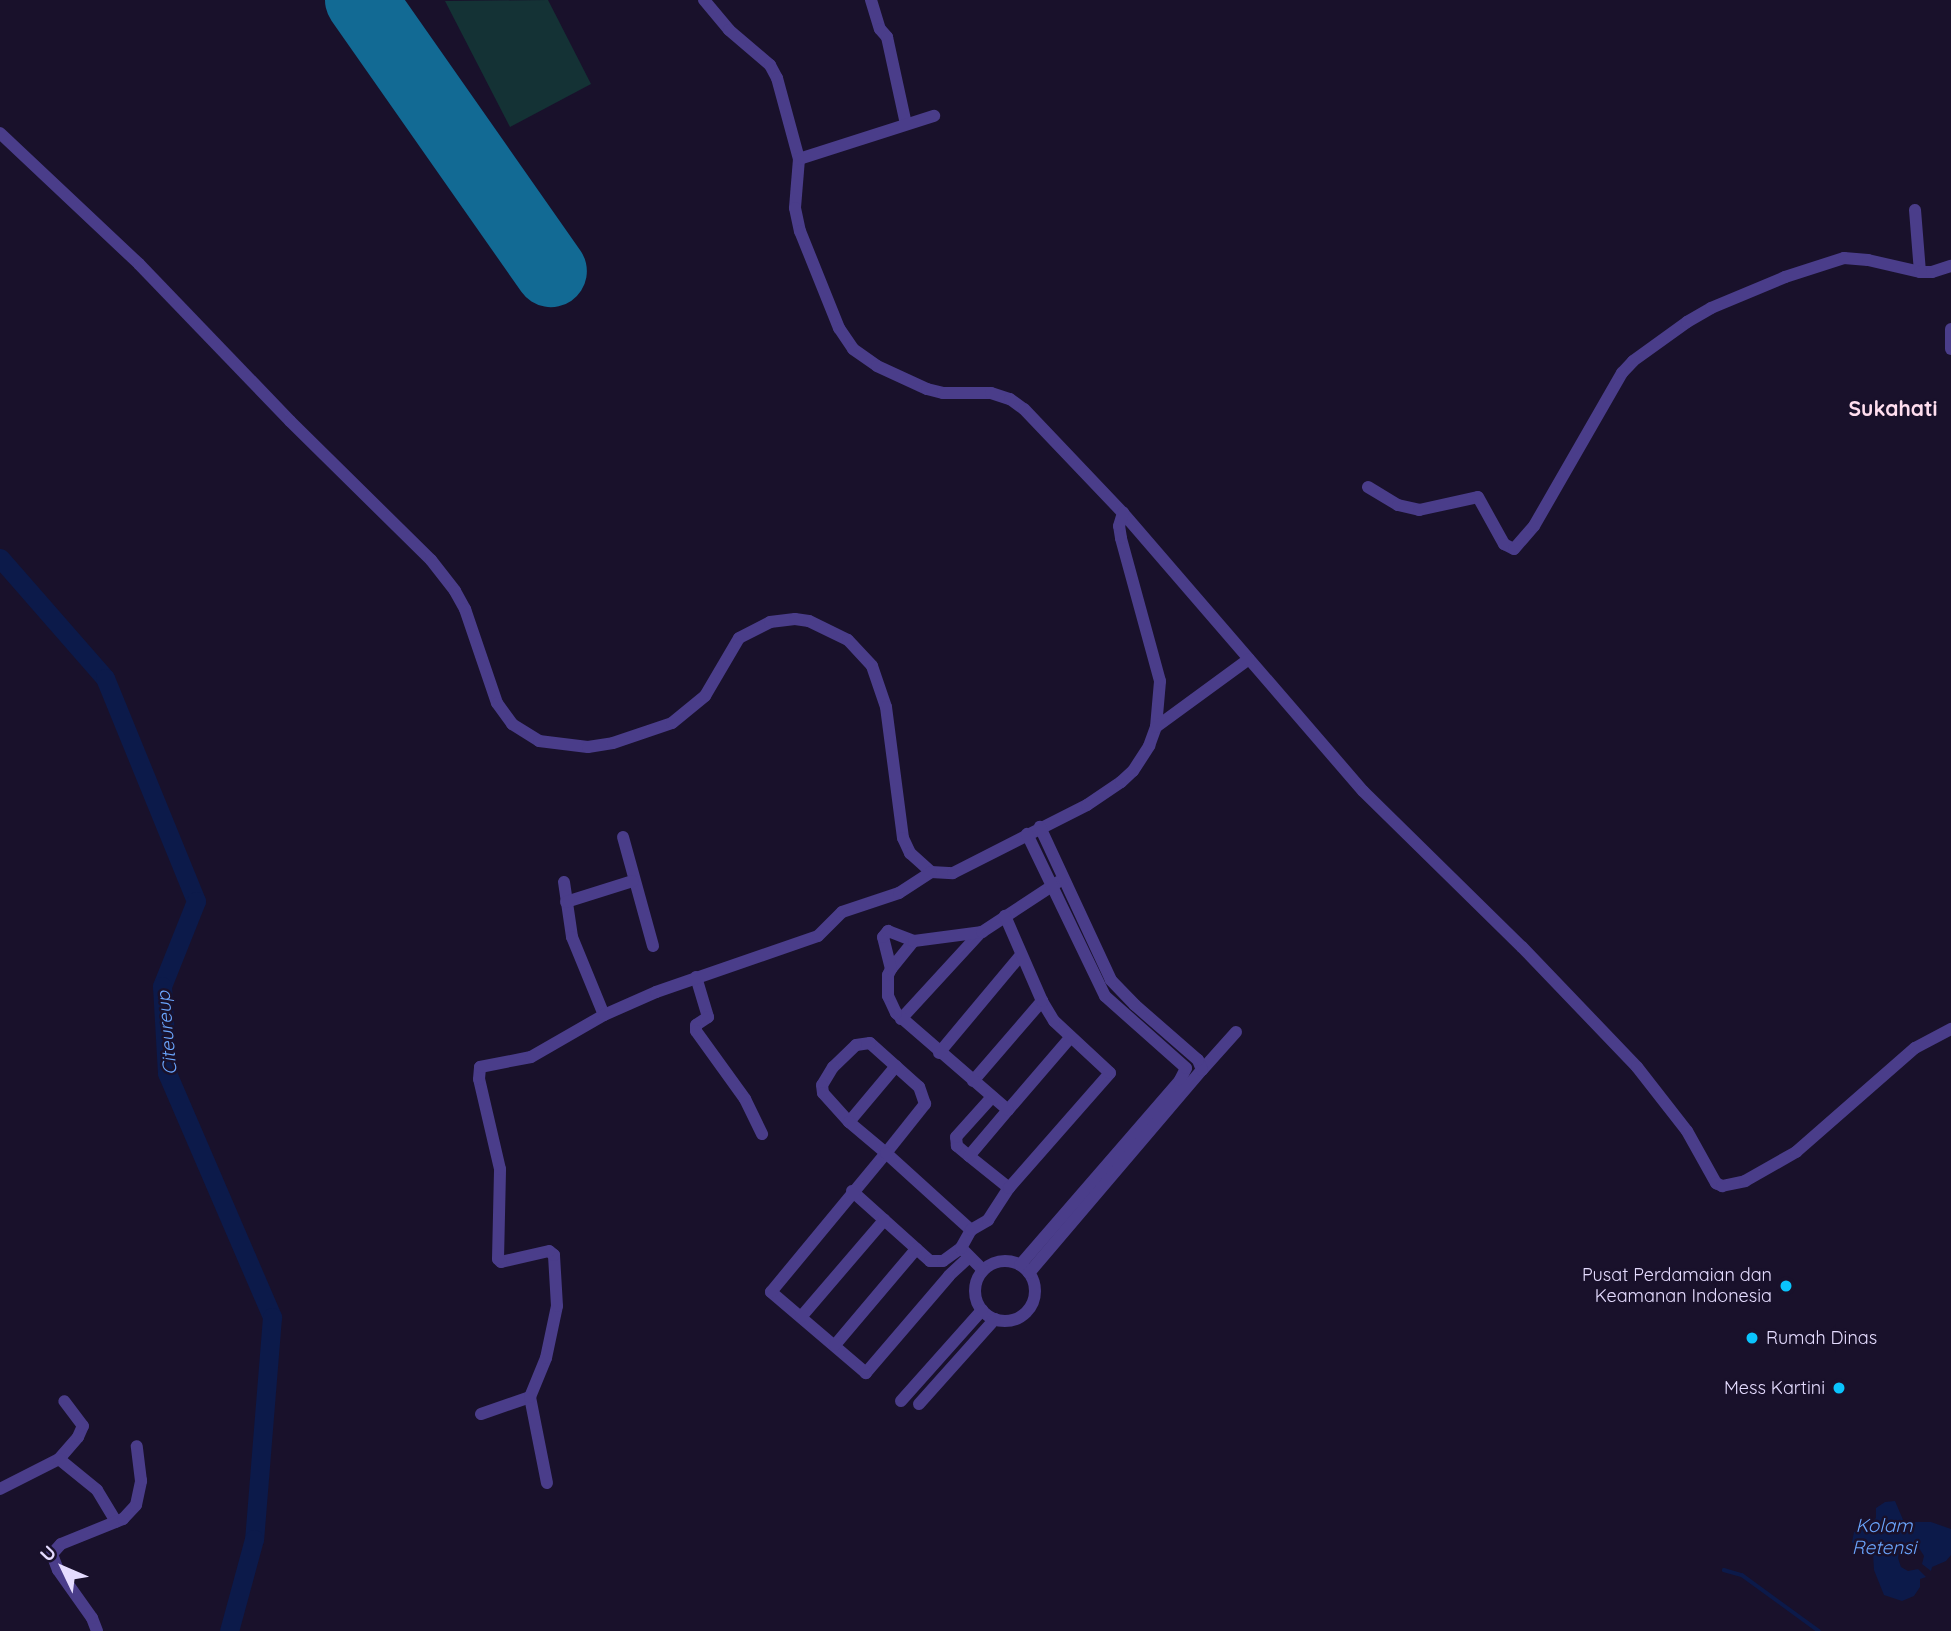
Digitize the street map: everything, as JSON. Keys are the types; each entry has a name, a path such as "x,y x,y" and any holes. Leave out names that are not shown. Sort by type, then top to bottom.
{"street":[{"path":"704,0 721,22 774,71 799,159 795,208 800,231 839,328 853,349 877,366 936,392 984,392 1017,403 1124,513 1363,791 1522,947 1667,1101 1713,1179 1722,1186 1745,1181 1796,1152 1915,1048 1951,1029"},
{"path":"871,0 880,29 887,37 906,124"},
{"path":"799,159 934,116"},
{"path":"0,133 139,264 290,421 432,560 458,596 497,703 518,729 539,741 578,747 613,743 653,731 672,723 693,709 715,683 733,646 748,632 781,619 808,621 852,644 876,674 886,708 903,838 910,853 931,872"},
{"path":"1915,210 1920,272"},
{"path":"1368,487 1398,505 1419,510 1443,507 1478,497 1504,544 1514,549 1524,541 1534,526 1622,373 1673,331 1711,308 1844,258 1868,260 1920,272 1951,268"},
{"path":"1951,329 1951,349"},
{"path":"547,1483 530,1397 546,1358 557,1306 554,1255 549,1251 501,1262 498,1259 500,1169 480,1071 485,1064 531,1057 604,1015 696,977 723,971 818,936 842,912 899,893 931,872 953,873 1087,804 1121,782 1133,771 1156,727 1160,681 1121,538 1119,526 1124,513"},
{"path":"1156,727 1249,659"},
{"path":"1040,827 1111,980 1135,1005 1198,1060 1202,1070"},
{"path":"1024,1269 1181,1080 1186,1068 1105,996 1027,834"},
{"path":"623,837 653,946"},
{"path":"901,1019 982,932 1064,879"},
{"path":"566,902 633,881"},
{"path":"564,882 572,937 604,1015"},
{"path":"971,1230 886,1153 849,1122 823,1093 822,1085 833,1067 852,1049 866,1042 919,1087 925,1104 886,1153 772,1288 773,1294 866,1373 949,1276 965,1253 971,1230 988,1220 1009,1188 1108,1076 1109,1070 1070,1038 1042,1001 1005,916"},
{"path":"891,969 884,945 885,933 888,931 914,941 982,932"},
{"path":"914,941 888,975 888,996 901,1019 1008,1110"},
{"path":"939,1053 1021,955"},
{"path":"696,977 708,1017 696,1025 696,1031 745,1099 762,1134"},
{"path":"973,1081 1042,1001"},
{"path":"1024,1269 1236,1032"},
{"path":"969,1156 1070,1038"},
{"path":"849,1122 896,1066"},
{"path":"992,1097 956,1137 957,1146 1009,1188"},
{"path":"852,1191 916,1250 937,1262 965,1253"},
{"path":"801,1317 884,1220"},
{"path":"835,1345 916,1250"},
{"path":"965,1253 983,1270"},
{"path":"1000,1261 1024,1269 1035,1291 1030,1307 1011,1320 995,1319 982,1310 975,1290 983,1270 1000,1261"},
{"path":"901,1401 982,1310"},
{"path":"919,1404 995,1319"},
{"path":"481,1414 530,1397"},
{"path":"0,1489 59,1459 78,1437 83,1426 64,1401"},
{"path":"97,1631 92,1618 58,1570 52,1554 61,1544 116,1522 139,1501 141,1471 137,1446"},
{"path":"59,1459 97,1490 116,1522"}],"green space":[{"path":"548,0 591,84 510,127 445,1"}],"water":[{"name":"Kolam Retensi","path":"1895,1501 1904,1522 1931,1522 1951,1529 1951,1555 1946,1561 1932,1567 1931,1571 1922,1564 1924,1556 1919,1548 1910,1545 1900,1549 1898,1558 1901,1567 1908,1571 1918,1569 1926,1577 1920,1579 1920,1587 1914,1596 1902,1601 1884,1595 1874,1570 1873,1553 1858,1549 1852,1542 1854,1532 1866,1528 1876,1518 1876,1508 1885,1502"}],"waterway":[{"name":"Citeureup","path":"0,558 105,678 196,901 162,986 167,1073 272,1317 254,1539 229,1631"},
{"path":"1724,1570 1742,1575 1819,1631"}],"runway":[{"path":"361,0 551,271"}],"place":[{"name":"Pusat Perdamaian dan Keamanan Indonesia","path":"1786,1286"},
{"name":"Rumah Dinas","path":"1752,1338"},
{"name":"Mess Kartini","path":"1839,1388"}],"district":[{"name":"Sukahati","path":"1893,408"}]}
